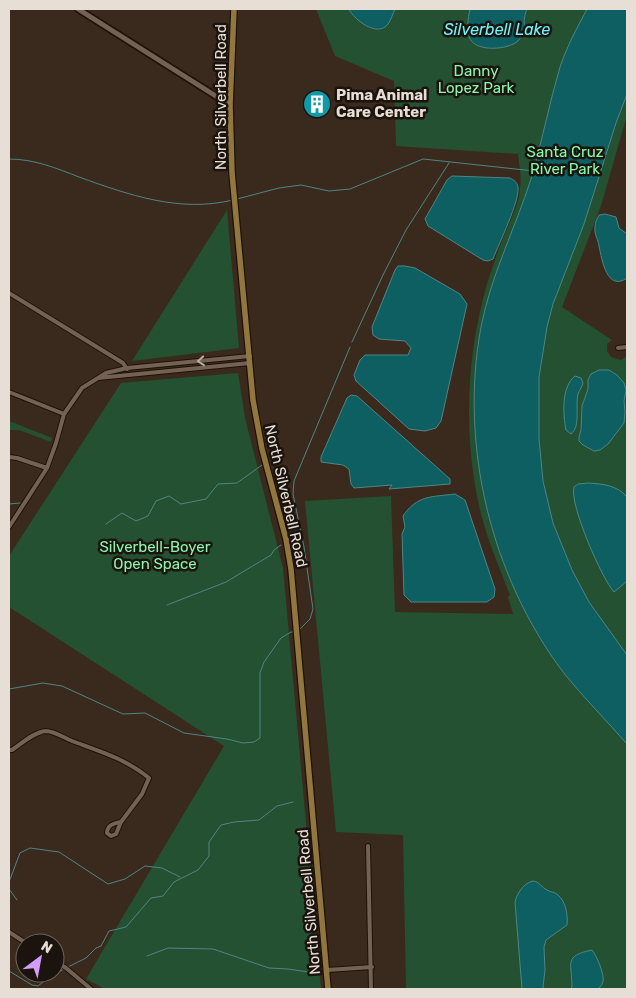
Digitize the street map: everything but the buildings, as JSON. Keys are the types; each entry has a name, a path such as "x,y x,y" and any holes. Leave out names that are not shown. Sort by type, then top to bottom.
{"main road":[{"name":"North Silverbell Road","path":"234,9 230,104 232,173 257,425 286,539 291,569 328,970 328,989"}],"street":[{"path":"78,9 230,104"},
{"path":"9,293 44,312 124,363 127,368 127,374"},
{"path":"618,348 627,347"},
{"path":"9,526 47,468 64,414 82,388 106,373 127,368 250,360"},
{"path":"98,378 250,360"},
{"path":"157,365 158,372"},
{"path":"9,392 64,414"},
{"path":"9,457 47,468"},
{"path":"9,750 37,734 47,731 119,759 141,772 149,778 148,781 142,794 121,822"},
{"path":"368,846 371,989"},
{"path":"65,967 91,989"},
{"path":"328,970 372,967"}],"green space":[{"name":"Danny Lopez Park","path":"316,9 627,9 627,115 601,206 562,307 612,340 607,344 607,351 611,357 621,360 627,356 627,989 406,989 403,835 336,832 305,501 391,496 395,612 513,614 508,597 510,595 480,510 471,454 469,397 471,368 480,311 497,255 516,207 521,180 518,154 396,146 394,81 335,56"},
{"path":"227,210 239,348 132,361"},
{"name":"Silverbell-Boyer Open Space","path":"238,373 245,418 283,568 321,989 105,989 86,979 224,746 9,607 9,556 121,383"},
{"path":"9,421 52,438 51,442 19,430 9,430"}],"water":[{"path":"349,9 395,9 388,24 384,28 378,29 361,22"},
{"name":"Silverbell Lake","path":"470,9 527,9 524,18 525,27 518,41 513,44 500,48 479,46 470,39 468,32"},
{"name":"Santa Cruz River Park","path":"587,9 627,9 627,94 584,224 553,304 547,327 539,377 539,439 543,481 553,523 572,570 589,602 627,655 627,744 563,672 538,634 517,594 500,552 487,508 478,463 474,417 475,372 485,308 531,179 560,67 569,44"},
{"path":"452,176 510,178 517,184 516,202 493,259 483,260 428,226 425,219 447,180"},
{"path":"605,214 616,217 619,228 627,234 627,278 620,281 610,278 604,266 595,230 599,215"},
{"path":"398,266 415,268 460,294 467,304 441,421 436,428 425,431 409,429 356,381 354,375 360,360 365,355 408,355 411,348 405,341 379,339 373,335 372,327"},
{"path":"599,370 609,370 624,383 626,390 625,412 624,423 608,444 600,450 594,451 583,445 579,441 579,437 582,406 588,389 588,380 591,374"},
{"path":"575,376 581,378 583,383 577,399 576,426 571,434 566,430 564,402 567,387"},
{"path":"351,395 357,396 450,479 450,484 389,489 392,485 354,488 351,484 349,469 343,465 321,462 321,457 347,398"},
{"path":"588,483 614,488 627,497 627,581 614,592 595,558 576,509 574,487 578,484"},
{"path":"455,494 465,500 495,589 494,597 487,602 411,602 404,595 402,534 405,527 403,516 414,504 426,498"},
{"path":"533,881 561,898 566,909 567,925 546,940 544,947 544,989 522,989 515,902 521,889"},
{"path":"592,950 601,970 602,984 598,989 570,989 572,987 571,962 573,958 583,952"}],"waterway":[{"path":"9,159 45,165 117,190 155,200 194,204 233,200"},
{"path":"237,199 279,188 301,185 329,191 350,189 423,159 534,171"},
{"path":"352,342 406,230 449,163"},
{"path":"298,631 310,619 313,609 304,547 293,494 294,481 350,347"},
{"path":"106,524 122,513 136,521 148,516 156,501 169,496 181,504 206,499 218,484 237,483 262,465"},
{"path":"9,504 20,503"},
{"path":"167,605 226,582 271,555 281,545"},
{"path":"9,689 43,683 62,686 123,714 145,713 184,733 243,743 254,742 260,738 260,673 264,662 281,638 294,632"},
{"path":"68,967 86,958 96,948 101,946 109,931 126,927 151,898 163,896 174,882 198,870 209,856 209,842 221,825 259,820 277,806 293,802"},
{"path":"9,882 20,853 30,848 59,852 108,884 125,879 145,866 162,868 180,877"},
{"path":"9,889 17,900"},
{"path":"147,956 168,948 213,949 269,968 315,973"},
{"path":"9,971 15,975"},
{"path":"29,983 38,986 42,983"}],"place":[{"name":"Pima Animal Care Center","path":"317,104"}]}
